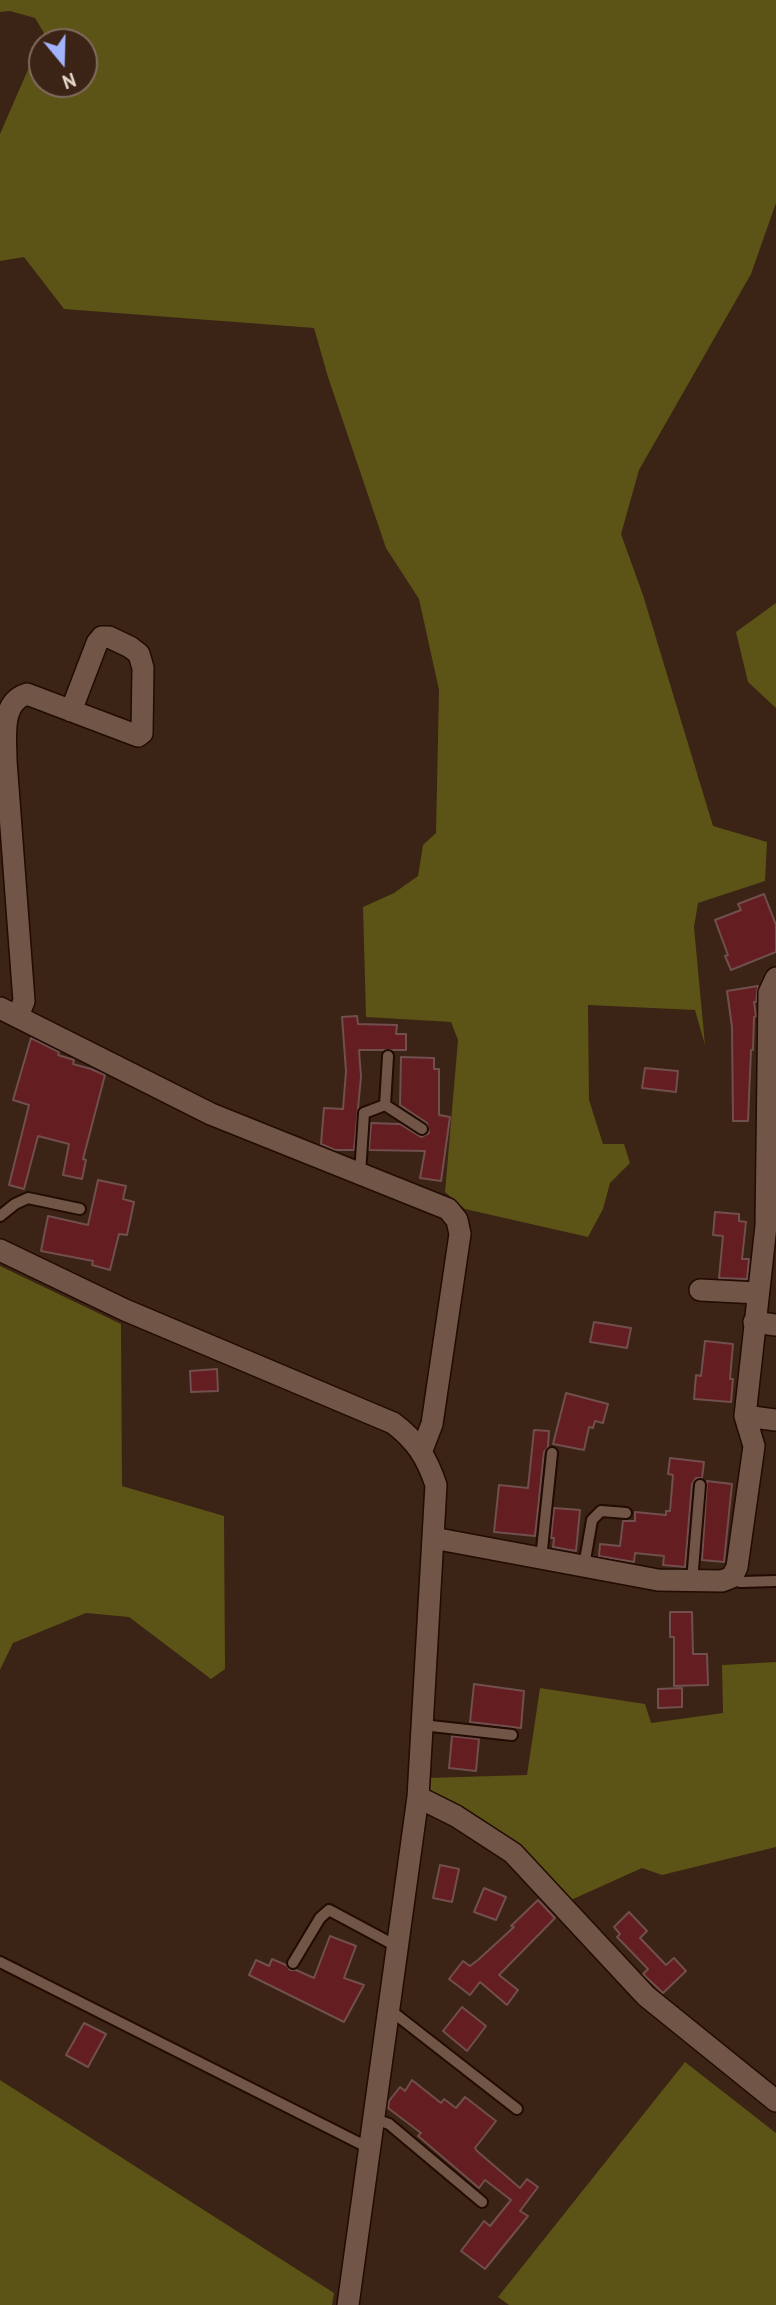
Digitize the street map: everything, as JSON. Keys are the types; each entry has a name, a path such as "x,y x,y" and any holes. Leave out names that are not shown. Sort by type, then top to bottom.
{"street":[{"path":"71,711 97,643 102,637 109,637 139,654 143,668 142,733 138,736 71,711 27,694 15,699 9,709 5,726 24,1001 9,1012 211,1114 448,1209 457,1220 460,1234 432,1424 422,1450"},
{"path":"433,1538 658,1580 722,1581 732,1577 737,1567 754,1446 745,1416 754,1322 771,1227 772,984 776,978"},
{"path":"0,1251 125,1310 393,1423 422,1450 436,1485 418,1797 348,2305"},
{"path":"700,1290 758,1293"},
{"path":"754,1322 776,1325"},
{"path":"745,1416 776,1420"},
{"path":"418,1797 456,1816 513,1853 646,1996 776,2101"}],"lane":[{"path":"385,1105 388,1056"},
{"path":"360,1174 363,1113 385,1105"},
{"path":"385,1105 422,1129"},
{"path":"0,1216 28,1198 80,1209"},
{"path":"541,1559 552,1453"},
{"path":"692,1581 700,1485"},
{"path":"584,1566 592,1520 601,1511 626,1513"},
{"path":"732,1577 740,1582 776,1581"},
{"path":"422,1726 512,1735"},
{"path":"293,1963 320,1918 329,1910 398,1947"},
{"path":"0,1962 371,2149"},
{"path":"390,2010 517,2109"},
{"path":"375,2119 389,2124 482,2202"}],"shaded area":[{"path":"0,0 776,0 776,203 751,274 639,470 621,534 643,595 713,826 767,842 765,881 698,903 694,927 705,1045 695,1010 588,1005 589,1100 603,1144 624,1144 630,1163 610,1183 603,1209 588,1237 465,1209 445,1192 458,1040 451,1022 366,1017 363,907 394,893 418,876 423,845 436,833 439,690 419,599 386,548 314,328 64,309 24,257 0,261 0,134 28,70 28,98 98,98 98,28 41,28 35,18 10,11 0,12"},
{"path":"776,603 776,708 748,682 736,632"},
{"path":"0,1266 121,1324 122,1486 224,1516 225,1669 211,1679 129,1617 86,1613 13,1643 0,1670"},
{"path":"776,1662 776,1847 662,1875 642,1868 571,1900 522,1848 429,1792 428,1778 527,1775 540,1688 645,1704 651,1723 723,1713 722,1665"},
{"path":"685,2062 776,2133 776,2305 509,2305 498,2297"},
{"path":"0,2080 334,2293 332,2305 0,2305"}],"building":[{"path":"764,894 776,925 776,952 731,970 715,920 741,910 738,904"},
{"path":"758,986 754,1002 756,1016 751,1050 748,1121 733,1121 732,1027 727,991"},
{"path":"357,1016 358,1024 397,1025 396,1034 406,1034 406,1050 359,1050 361,1077 354,1150 335,1150 321,1144 324,1108 343,1109 346,1071 342,1017"},
{"path":"31,1038 59,1052 58,1055 74,1060 73,1064 105,1075 83,1159 86,1160 82,1179 63,1175 69,1144 38,1136 24,1189 9,1185 29,1105 13,1100"},
{"path":"401,1057 434,1058 434,1069 439,1069 439,1115 450,1117 441,1181 420,1178 425,1151 369,1150 371,1123 400,1124 421,1137 429,1133 427,1123 400,1105"},
{"path":"645,1068 678,1071 676,1092 642,1088"},
{"path":"98,1180 126,1186 123,1199 134,1202 127,1235 119,1234 110,1270 92,1265 93,1261 41,1251 48,1216 88,1225"},
{"path":"715,1212 739,1214 739,1221 746,1222 742,1259 749,1259 747,1279 719,1278 723,1236 713,1235"},
{"path":"594,1322 631,1328 627,1348 590,1342"},
{"path":"705,1341 733,1344 731,1402 694,1399 696,1375 701,1376"},
{"path":"217,1369 218,1391 191,1392 190,1371"},
{"path":"566,1393 608,1404 603,1423 595,1421 593,1428 589,1427 584,1450 553,1444"},
{"path":"534,1430 549,1431 548,1447 544,1452 535,1536 494,1532 499,1485 528,1488"},
{"path":"670,1458 704,1462 702,1478 696,1478 692,1484 685,1567 663,1565 664,1556 635,1553 634,1562 599,1556 600,1544 620,1546 623,1521 635,1521 635,1512 666,1515 666,1511 670,1511 673,1475 668,1474"},
{"path":"707,1481 732,1484 724,1562 702,1560"},
{"path":"554,1508 580,1510 576,1551 553,1547 554,1538 551,1538"},
{"path":"670,1612 692,1612 693,1654 707,1654 708,1685 674,1686 674,1637 670,1637"},
{"path":"474,1684 524,1691 521,1728 470,1722"},
{"path":"682,1688 682,1707 658,1708 658,1689"},
{"path":"452,1736 479,1739 476,1771 449,1768"},
{"path":"440,1865 459,1869 452,1902 433,1898"},
{"path":"484,1888 506,1897 496,1920 474,1912"},
{"path":"538,1900 555,1918 499,1975 518,1990 507,2005 480,1982 470,1995 449,1979 463,1961 470,1966 478,1960 514,1927 511,1926"},
{"path":"629,1912 647,1931 640,1938 666,1965 674,1958 686,1971 663,1993 643,1974 648,1969 617,1937 620,1934 614,1927"},
{"path":"330,1936 356,1946 344,1978 364,1985 344,2022 249,1975 256,1960 269,1966 272,1959 286,1965 290,1970 314,1978"},
{"path":"462,2007 486,2026 467,2051 443,2031"},
{"path":"84,2023 106,2034 88,2067 66,2055"},
{"path":"412,2080 441,2103 444,2099 456,2108 465,2097 496,2121 475,2148 520,2188 527,2179 538,2187 520,2211 528,2216 485,2269 461,2251 484,2221 490,2226 511,2200 485,2180 479,2188 418,2136 421,2133 388,2108 389,2101 400,2087 405,2091"}]}
